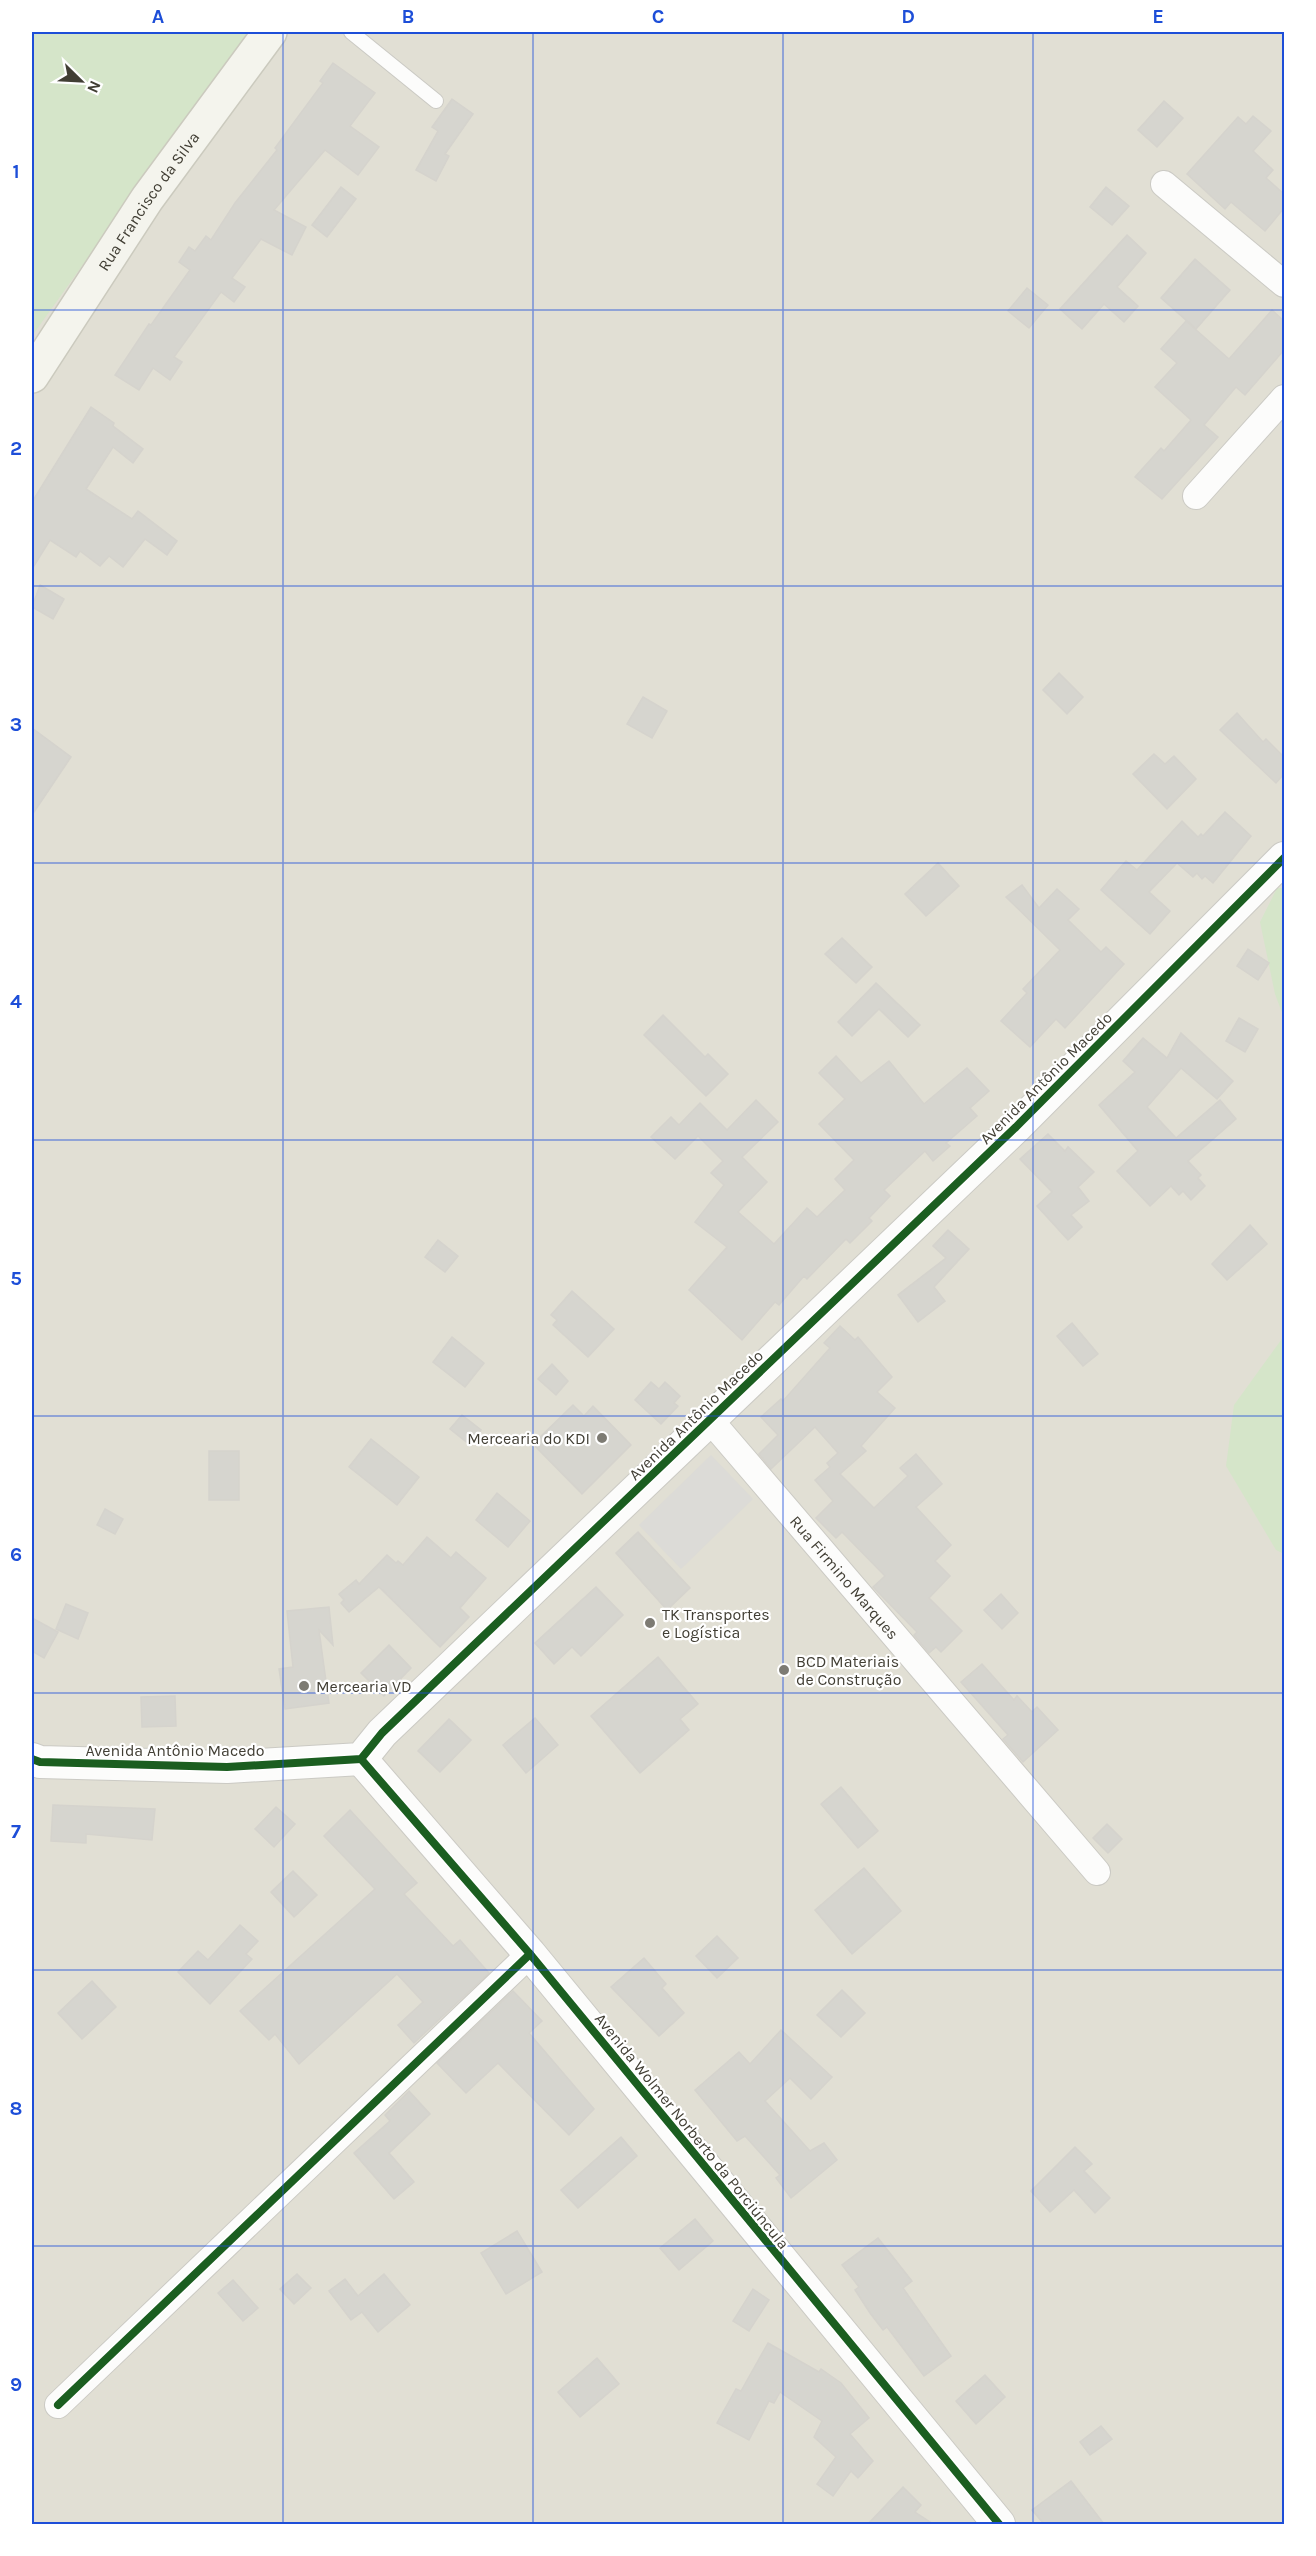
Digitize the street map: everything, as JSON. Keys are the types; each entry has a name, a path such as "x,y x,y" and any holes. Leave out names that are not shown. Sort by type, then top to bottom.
{"main road":[{"name":"Rua Francisco da Silva","path":"32,376 147,200 270,32"}],"street":[{"path":"1164,184 1284,284"},
{"path":"1196,496 1284,398"},
{"name":"Avenida Antônio Macedo","path":"32,1759 40,1762 227,1767 360,1759 382,1733 1016,1127 1284,858"},
{"name":"Rua Firmino Marques","path":"711,1420 1097,1872"},
{"name":"Avenida Wolmer Norberto da Porciúncula","path":"360,1759 530,1954 999,2524"},
{"path":"58,2405 530,1954"}],"lane":[{"path":"351,32 435,101"}],"shaded area":[{"path":"32,32 1284,32 1284,2524 32,2524"},
{"path":"711,1455 753,1499 681,1569 639,1525"}],"green space":[{"path":"32,32 249,32 32,336"},
{"path":"1277,888 1284,888 1284,1018 1275,994 1260,922"},
{"path":"1284,1336 1284,1554 1276,1550 1226,1466 1234,1405"}],"building":[{"path":"333,63 375,93 350,126 379,147 358,175 325,150 274,210 306,227 292,255 261,239 232,278 245,287 234,302 221,292 174,357 182,362 170,380 153,368 139,390 115,375 149,324 151,325 190,270 179,262 189,247 195,251 206,236 211,240 235,203 277,150 275,148 323,83 320,81"},
{"path":"452,99 473,114 445,154 449,156 436,181 416,170 438,131 432,127"},
{"path":"1164,101 1183,118 1157,147 1138,130"},
{"path":"1253,116 1271,131 1253,151 1273,170 1266,178 1284,194 1284,208 1265,231 1231,202 1225,209 1187,174 1238,117 1246,124"},
{"path":"341,187 356,199 327,237 312,225"},
{"path":"1106,187 1129,206 1112,225 1090,207"},
{"path":"1127,235 1146,253 1117,287 1138,306 1124,322 1104,304 1082,329 1060,309"},
{"path":"1195,259 1230,290 1196,329 1161,298"},
{"path":"1027,288 1048,305 1029,328 1008,311"},
{"path":"1272,310 1284,321 1284,350 1245,395 1236,387 1204,425 1218,437 1162,499 1135,477 1161,448 1164,451 1191,420 1155,387 1177,363 1161,349 1186,321 1229,359"},
{"path":"91,407 114,423 113,426 143,449 133,463 113,447 86,489 132,519 138,511 177,541 167,555 145,539 123,567 109,556 100,566 80,551 76,557 50,540 32,569 32,502"},
{"path":"40,585 64,599 53,619 32,607"},
{"path":"1059,673 1083,697 1067,714 1043,690"},
{"path":"643,697 667,711 652,738 627,724"},
{"path":"1237,713 1263,742 1266,739 1284,757 1284,774 1276,783 1220,730"},
{"path":"32,728 71,757 32,815"},
{"path":"1154,754 1165,764 1174,756 1196,779 1167,809 1133,774"},
{"path":"1225,812 1251,836 1213,883 1205,876 1202,879 1197,873 1193,877 1177,863 1149,892 1170,911 1150,934 1101,890 1126,861 1137,870 1182,821 1198,837 1201,834 1203,836"},
{"path":"938,863 959,886 926,916 905,894"},
{"path":"1022,885 1039,908 1057,889 1079,909 1068,920 1101,952 1106,947 1124,964 1065,1028 1056,1019 1030,1047 1001,1021 1027,993 1023,989 1060,950 1006,897"},
{"path":"842,938 872,967 856,983 825,954"},
{"path":"1248,949 1269,963 1258,980 1237,966"},
{"path":"876,983 920,1025 908,1037 879,1009 852,1036 838,1022"},
{"path":"663,1015 705,1057 708,1054 728,1074 706,1096 644,1035"},
{"path":"1239,1018 1258,1029 1245,1052 1226,1041"},
{"path":"1181,1033 1233,1081 1217,1099 1181,1068 1147,1107 1176,1138 1220,1100 1236,1119 1188,1161 1201,1175 1198,1178 1205,1186 1191,1200 1183,1191 1179,1195 1171,1186 1150,1206 1117,1171 1138,1151 1099,1105 1135,1072 1123,1061 1143,1038 1167,1058"},
{"path":"836,1056 861,1083 889,1061 924,1104 967,1068 989,1091 970,1108 977,1116 946,1143 950,1146 933,1161 925,1151 884,1190 890,1196 869,1218 872,1221 850,1243 846,1239 807,1279 804,1276 779,1305 775,1302 742,1340 689,1290 727,1247 695,1222 724,1185 711,1173 723,1161 698,1136 675,1159 651,1137 671,1117 679,1125 700,1103 727,1130 756,1100 778,1122 742,1157 767,1182 738,1212 774,1244 807,1208 817,1217 845,1190 835,1179 854,1160 819,1124 845,1099 819,1073"},
{"path":"1048,1134 1065,1151 1068,1147 1094,1172 1078,1187 1089,1201 1071,1215 1082,1227 1068,1240 1037,1206 1052,1192 1020,1159"},
{"path":"1250,1225 1267,1244 1227,1280 1212,1264"},
{"path":"948,1230 969,1249 934,1287 945,1301 918,1322 898,1295 946,1258 933,1246"},
{"path":"438,1240 458,1256 445,1272 425,1257"},
{"path":"572,1291 614,1329 588,1357 553,1325 557,1320 551,1315"},
{"path":"1072,1323 1098,1354 1083,1366 1057,1336"},
{"path":"840,1326 855,1340 858,1337 892,1377 877,1392 895,1408 861,1446 866,1451 840,1474 874,1508 908,1476 900,1468 916,1454 942,1484 916,1507 951,1545 935,1561 950,1576 929,1598 962,1631 941,1652 936,1647 929,1653 914,1635 917,1632 873,1587 885,1576 842,1532 836,1538 816,1518 833,1501 815,1480 830,1467 827,1463 838,1453 815,1427 771,1469 759,1454 778,1435 761,1417 781,1399 783,1401 830,1348 824,1343"},
{"path":"452,1337 484,1363 465,1387 433,1362"},
{"path":"552,1364 568,1381 556,1395 538,1379"},
{"path":"651,1382 659,1389 665,1382 680,1396 674,1403 678,1406 661,1424 635,1400"},
{"path":"573,1405 584,1416 593,1406 631,1445 582,1494 533,1444"},
{"path":"462,1415 481,1430 470,1445 450,1429"},
{"path":"371,1439 419,1477 397,1505 349,1467"},
{"path":"209,1451 239,1451 239,1500 209,1500"},
{"path":"497,1493 530,1521 508,1547 476,1520"},
{"path":"105,1509 123,1519 115,1534 97,1525"},
{"path":"638,1532 690,1588 667,1610 616,1553"},
{"path":"427,1537 451,1558 456,1552 486,1578 460,1608 469,1617 440,1647 379,1587 349,1612 341,1603 344,1600 339,1594 356,1580 359,1584 387,1555 396,1563 398,1561 403,1565"},
{"path":"596,1587 623,1615 581,1656 572,1647 554,1664 535,1643"},
{"path":"1001,1594 1018,1613 1002,1629 984,1610"},
{"path":"66,1604 88,1613 78,1639 56,1629"},
{"path":"329,1607 333,1645 319,1630 329,1703 285,1709 279,1669 293,1667 287,1611"},
{"path":"32,1618 58,1632 44,1658 32,1651"},
{"path":"389,1645 411,1668 384,1696 361,1673"},
{"path":"658,1657 698,1704 680,1719 689,1730 640,1773 591,1716"},
{"path":"982,1664 1014,1700 1017,1696 1032,1712 1037,1707 1058,1730 1023,1762 1003,1739 1008,1735 961,1682"},
{"path":"175,1696 176,1726 142,1727 141,1697"},
{"path":"535,1718 558,1745 526,1773 503,1745"},
{"path":"449,1719 471,1740 440,1772 418,1751"},
{"path":"841,1787 878,1831 858,1848 821,1804"},
{"path":"53,1805 155,1809 152,1840 86,1834 86,1843 51,1841"},
{"path":"276,1807 295,1824 274,1847 255,1829"},
{"path":"350,1810 417,1883 404,1894 453,1946 460,1940 489,1973 414,2043 398,2025 423,2002 397,1974 299,2064 275,2034 269,2040 240,2011 375,1889 324,1836"},
{"path":"1107,1824 1122,1839 1108,1853 1093,1838"},
{"path":"864,1868 901,1911 852,1954 815,1910"},
{"path":"293,1871 317,1895 294,1917 271,1892"},
{"path":"240,1925 258,1941 246,1954 252,1959 210,2004 178,1972 198,1951 208,1960"},
{"path":"717,1936 738,1958 717,1978 696,1956"},
{"path":"644,1958 666,1984 662,1988 684,2013 659,2036 611,1987"},
{"path":"92,1981 116,2007 82,2039 58,2013"},
{"path":"842,1990 865,2013 841,2037 817,2015"},
{"path":"513,1991 542,2021 529,2033 594,2109 569,2135 498,2063 466,2093 437,2063"},
{"path":"781,2030 832,2077 811,2099 790,2078 765,2101 810,2151 824,2143 837,2160 791,2198 776,2178 780,2175 745,2136 737,2141 695,2090 739,2052 750,2064"},
{"path":"409,2091 430,2114 389,2153 414,2182 394,2199 354,2153 390,2121 385,2115"},
{"path":"621,2137 637,2156 578,2208 561,2190"},
{"path":"1075,2147 1092,2164 1084,2171 1110,2198 1095,2213 1074,2190 1050,2212 1031,2191"},
{"path":"695,2219 713,2241 679,2270 660,2248"},
{"path":"517,2231 542,2272 506,2294 481,2253"},
{"path":"878,2238 912,2281 903,2288 951,2356 924,2376 887,2327 883,2330 870,2313 855,2290 859,2287 842,2265"},
{"path":"297,2274 311,2288 294,2304 280,2289"},
{"path":"384,2274 410,2305 378,2332 362,2312 351,2320 329,2291 345,2279 358,2296"},
{"path":"233,2280 258,2308 243,2321 218,2293"},
{"path":"753,2289 769,2300 749,2331 733,2321"},
{"path":"768,2343 819,2372 821,2369 841,2383 869,2418 850,2434 873,2461 858,2478 851,2471 833,2496 817,2484 836,2457 814,2437 822,2421 780,2392 774,2403 769,2401 749,2440 717,2423 736,2389 741,2391"},
{"path":"597,2358 619,2384 580,2417 558,2392"},
{"path":"985,2375 1005,2397 976,2424 956,2401"},
{"path":"1101,2426 1112,2439 1090,2455 1080,2442"},
{"path":"1071,2481 1104,2524 1044,2524 1032,2510"},
{"path":"903,2487 921,2505 915,2512 933,2524 868,2524"}],"cycle path":[{"path":"32,1759 40,1762 227,1767 361,1759 382,1733 1016,1127 1284,858"},
{"path":"361,1759 530,1954 999,2524"},
{"path":"58,2405 530,1954"}],"place":[{"name":"Mercearia do KDI","path":"602,1438"},
{"name":"TK Transportes e Logística","path":"650,1623"},
{"name":"BCD Materiais de Construção","path":"784,1670"},
{"name":"Mercearia VD","path":"304,1686"}]}
